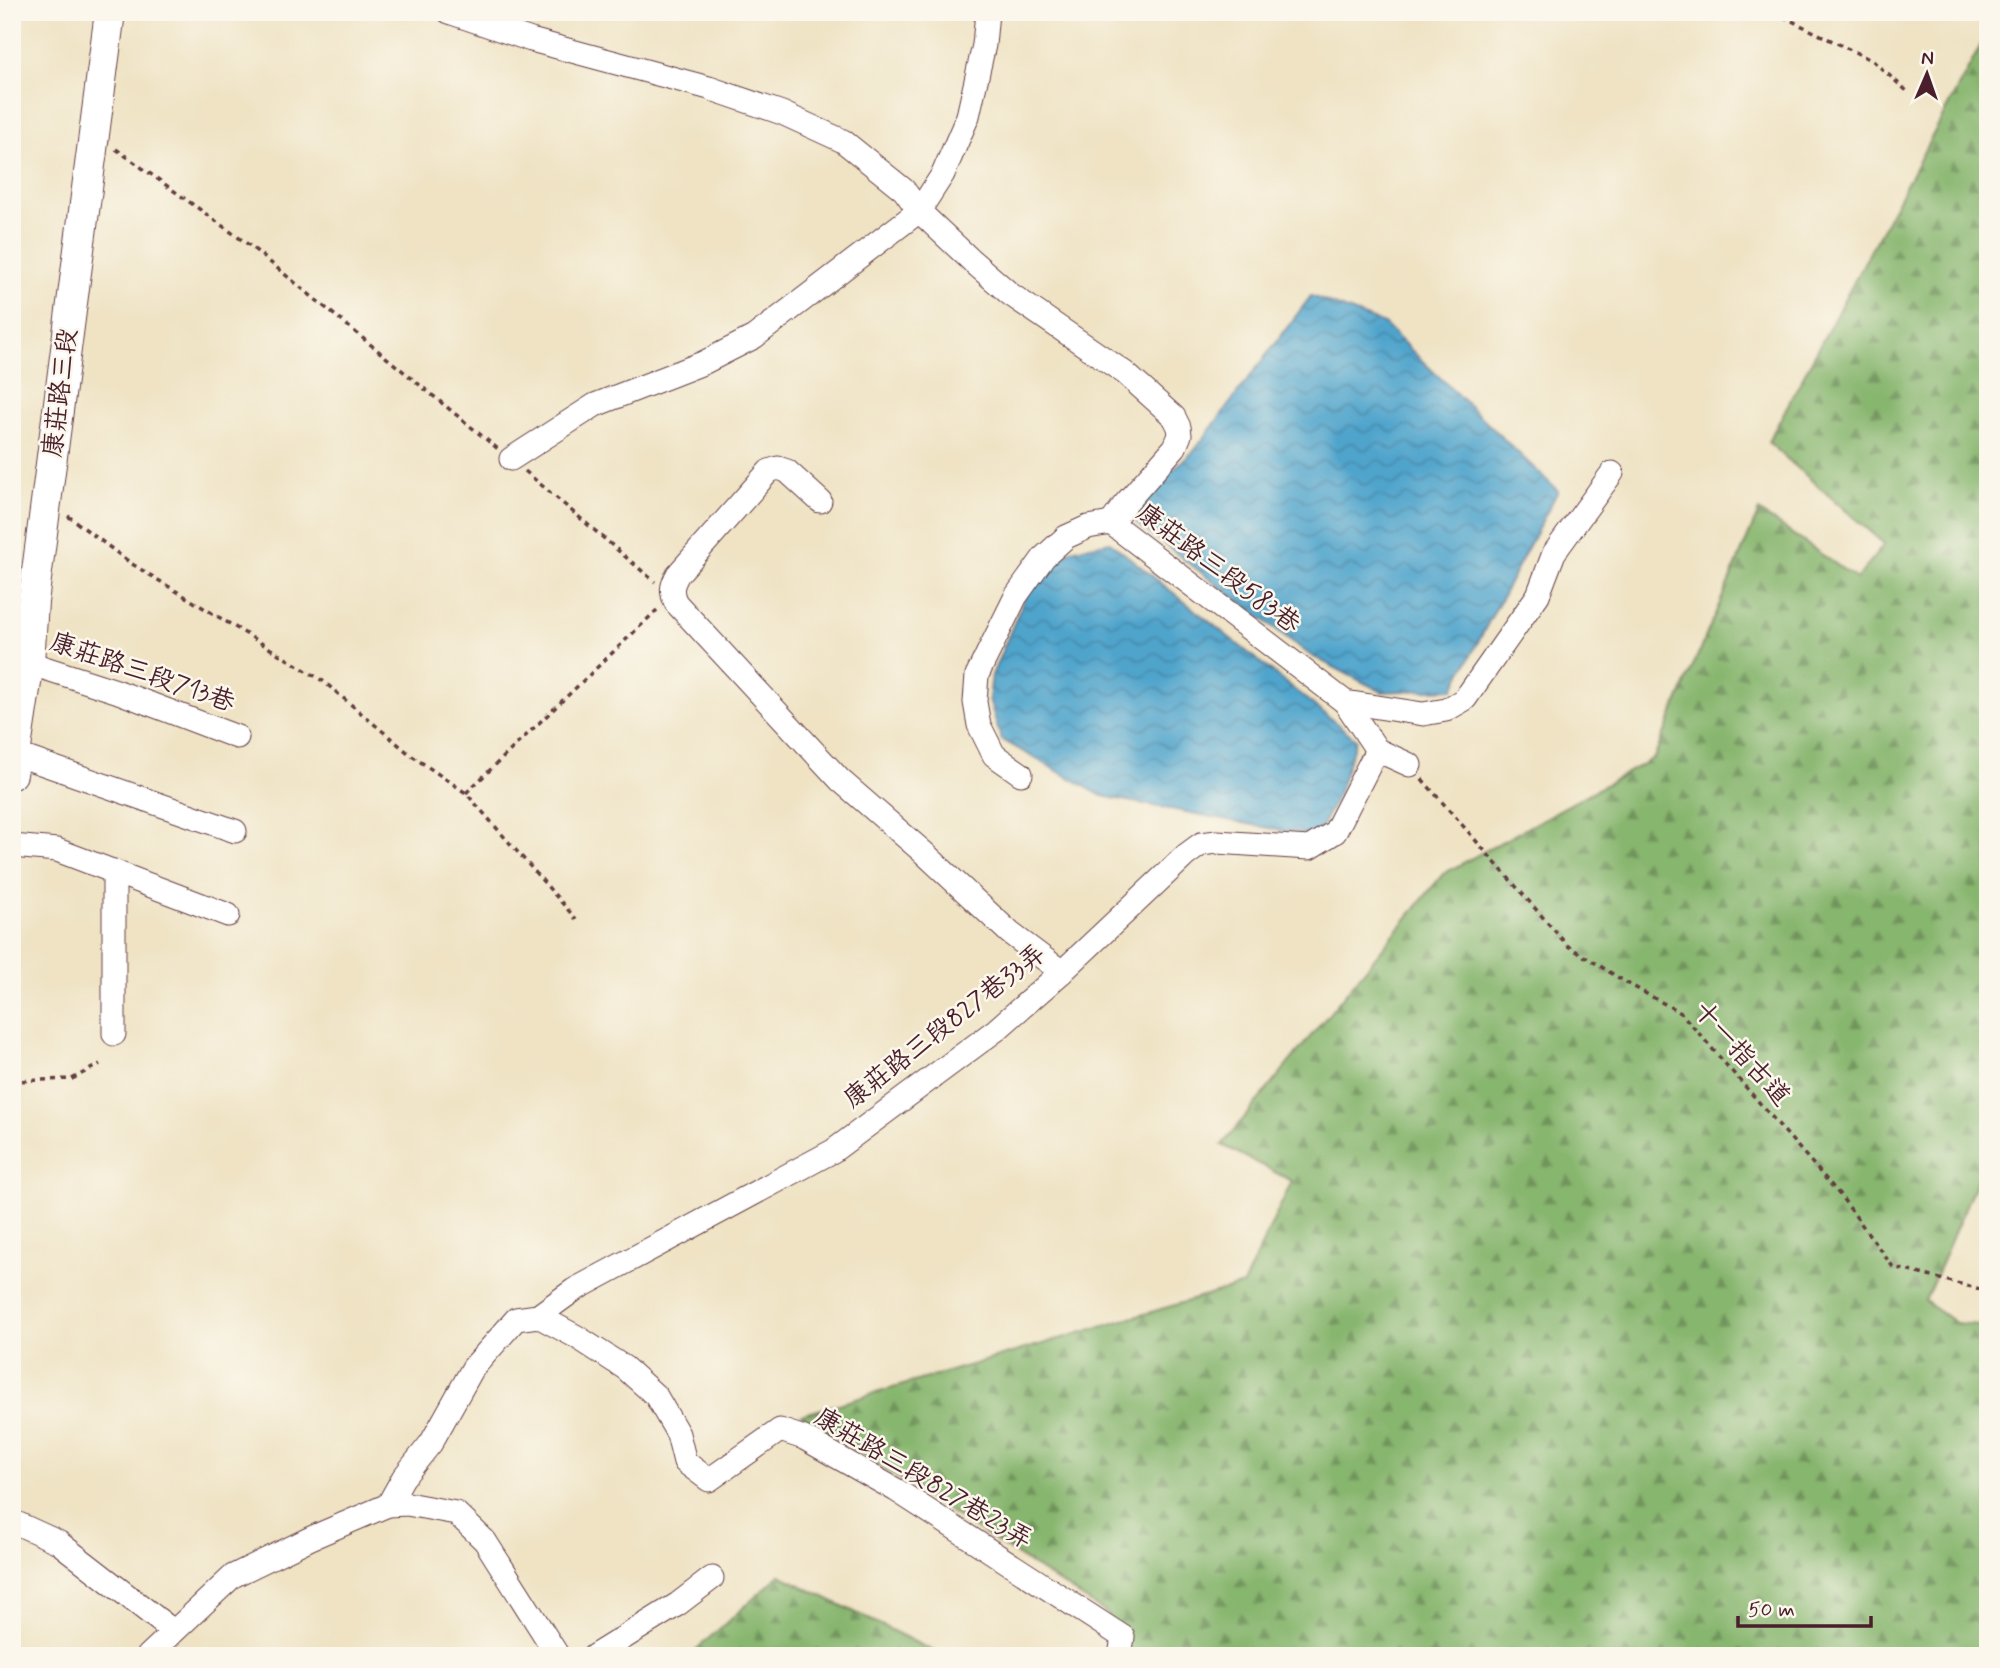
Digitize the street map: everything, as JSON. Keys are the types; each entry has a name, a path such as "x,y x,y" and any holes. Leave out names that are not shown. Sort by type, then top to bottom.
{"main road":[{"name":"康莊路三段","path":"12,615 90,12"},
{"name":"康莊路三段","path":"14,764 110,12"}],"street":[{"name":"康莊路三段583巷","path":"449,12 531,40 709,88 782,113 843,141 904,190 919,211 1010,294 1125,373 1174,417 1180,435 1175,447 1111,523 1345,702 1423,714 1446,710 1465,699 1538,595 1554,553 1612,473"},
{"path":"511,459 595,405 703,363 754,337 919,211 943,174 968,116 984,46 987,12"},
{"path":"820,501 787,471 778,468 769,471 678,574 671,587 672,596 840,780 1010,933 1062,972"},
{"path":"1021,774 994,755 979,725 975,702 977,675 1016,596 1044,557 1066,537 1088,527 1111,523"},
{"name":"康莊路三段713巷","path":"29,663 116,691 237,737"},
{"path":"1345,702 1377,750 1410,765"},
{"name":"康莊路三段827巷33弄","path":"388,1505 403,1478 431,1443 473,1368 516,1320 538,1316 575,1290 833,1151 996,1030 1201,844 1217,842 1309,848 1335,832 1377,750"},
{"path":"14,764 235,831"},
{"path":"12,846 57,850 228,915"},
{"path":"114,871 114,1034"},
{"name":"康莊路三段827巷23弄","path":"538,1316 625,1368 656,1396 678,1434 685,1462 709,1480 780,1430 804,1438 897,1490 1123,1637 1120,1656"},
{"path":"148,1656 233,1576 388,1505 407,1504 456,1513 485,1541 558,1656"},
{"path":"12,1521 58,1542 173,1631"},
{"path":"594,1656 678,1604 712,1577"}],"path":[{"path":"1774,12 1873,61 1908,92"},
{"path":"94,134 249,245 511,459 672,596 466,793"},
{"path":"47,500 132,564 323,681 412,756 466,793 576,919"},
{"name":"十一指古道","path":"1410,765 1568,946 1681,1013 1840,1195 1893,1267 1988,1291"},
{"path":"12,1081 72,1079 100,1064"}],"green space":[{"path":"1988,32 1988,1154 1925,1301 1956,1323 1988,1326 1988,1612 1982,1618 1985,1656 1106,1656 1109,1615 801,1415 1243,1285 1292,1181 1222,1145 1443,874 1654,758 1759,511 1857,579 1884,544 1768,442"},
{"path":"780,1575 943,1656 689,1656"}],"water":[{"path":"1311,296 1384,324 1558,491 1453,689 1382,692 1310,655 1136,523 1129,508 1194,451"},
{"path":"1110,542 1356,739 1338,795 1316,837 1102,796 1001,739 989,699 992,675 1030,585 1071,550"}]}
